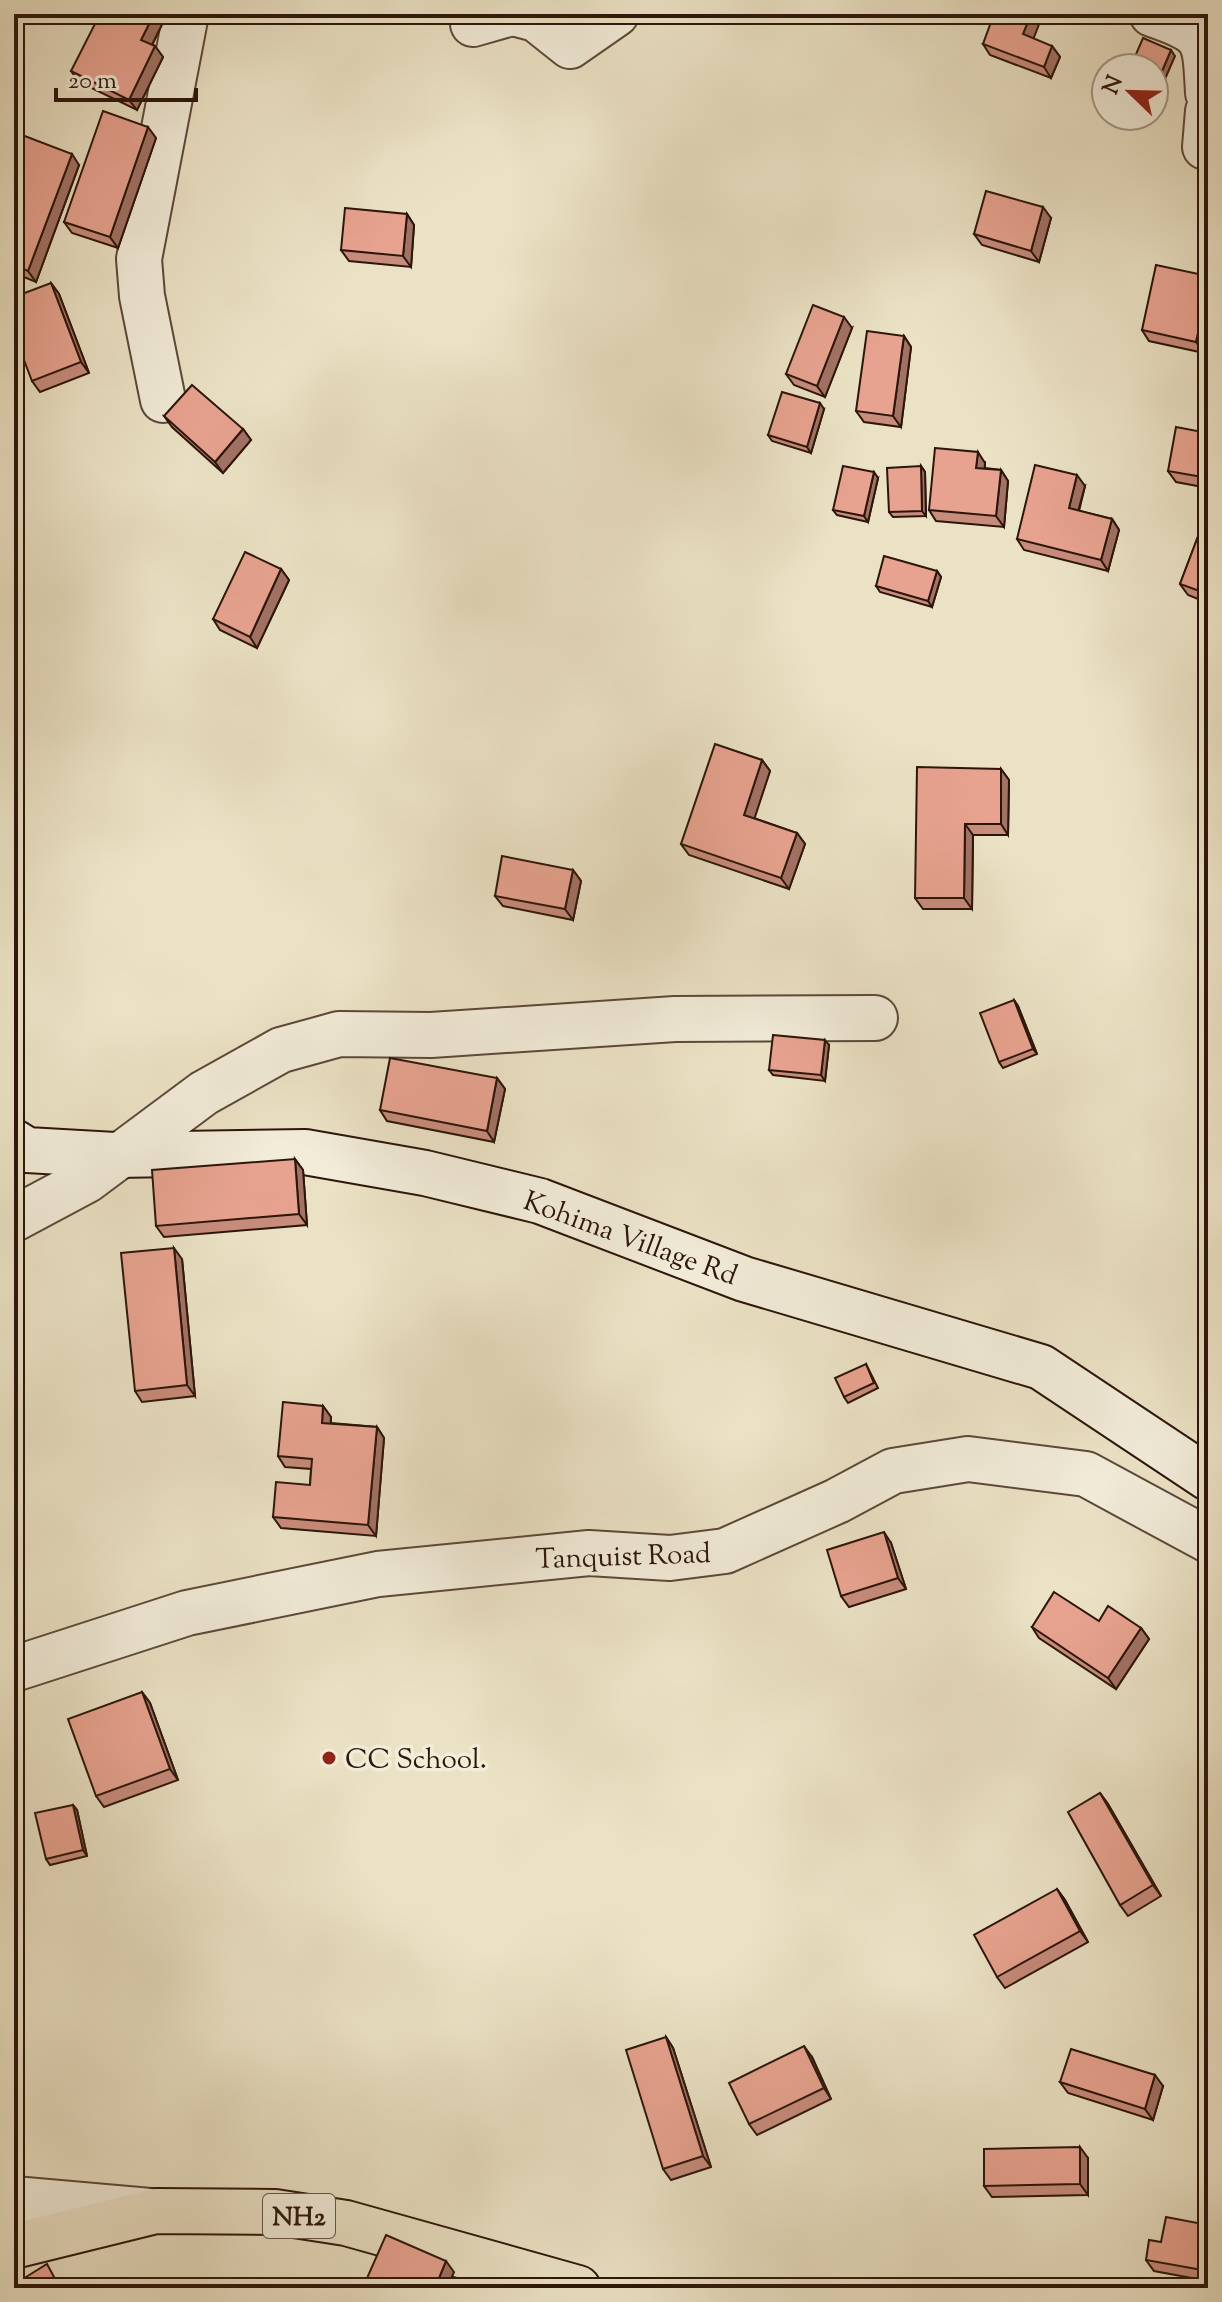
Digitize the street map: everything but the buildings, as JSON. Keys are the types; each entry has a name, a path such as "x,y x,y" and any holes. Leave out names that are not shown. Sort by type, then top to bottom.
{"highway":[{"name":"NH2","path":"14,2246 156,2211 275,2212 346,2223 578,2288"}],"street":[{"path":"163,400 142,296 139,259 186,14"},
{"path":"517,14 536,19 570,46 616,14"},
{"path":"1152,14 1194,30 1206,48 1208,93"},
{"path":"14,1219 87,1180 115,1155 204,1093 281,1050 339,1034 431,1035 675,1019 875,1018"},
{"name":"Kohima Village Rd","path":"14,1142 27,1150 115,1155 305,1152 425,1173 540,1201 744,1279 1041,1367 1208,1478"},
{"name":"Tanquist Road","path":"14,1669 187,1613 378,1574 589,1553 670,1558 725,1551 837,1501 893,1471 968,1459 1086,1474 1208,1540"},
{"path":"14,2199 156,2211"}],"place":[{"name":"CC School.","path":"329,1758"}]}
